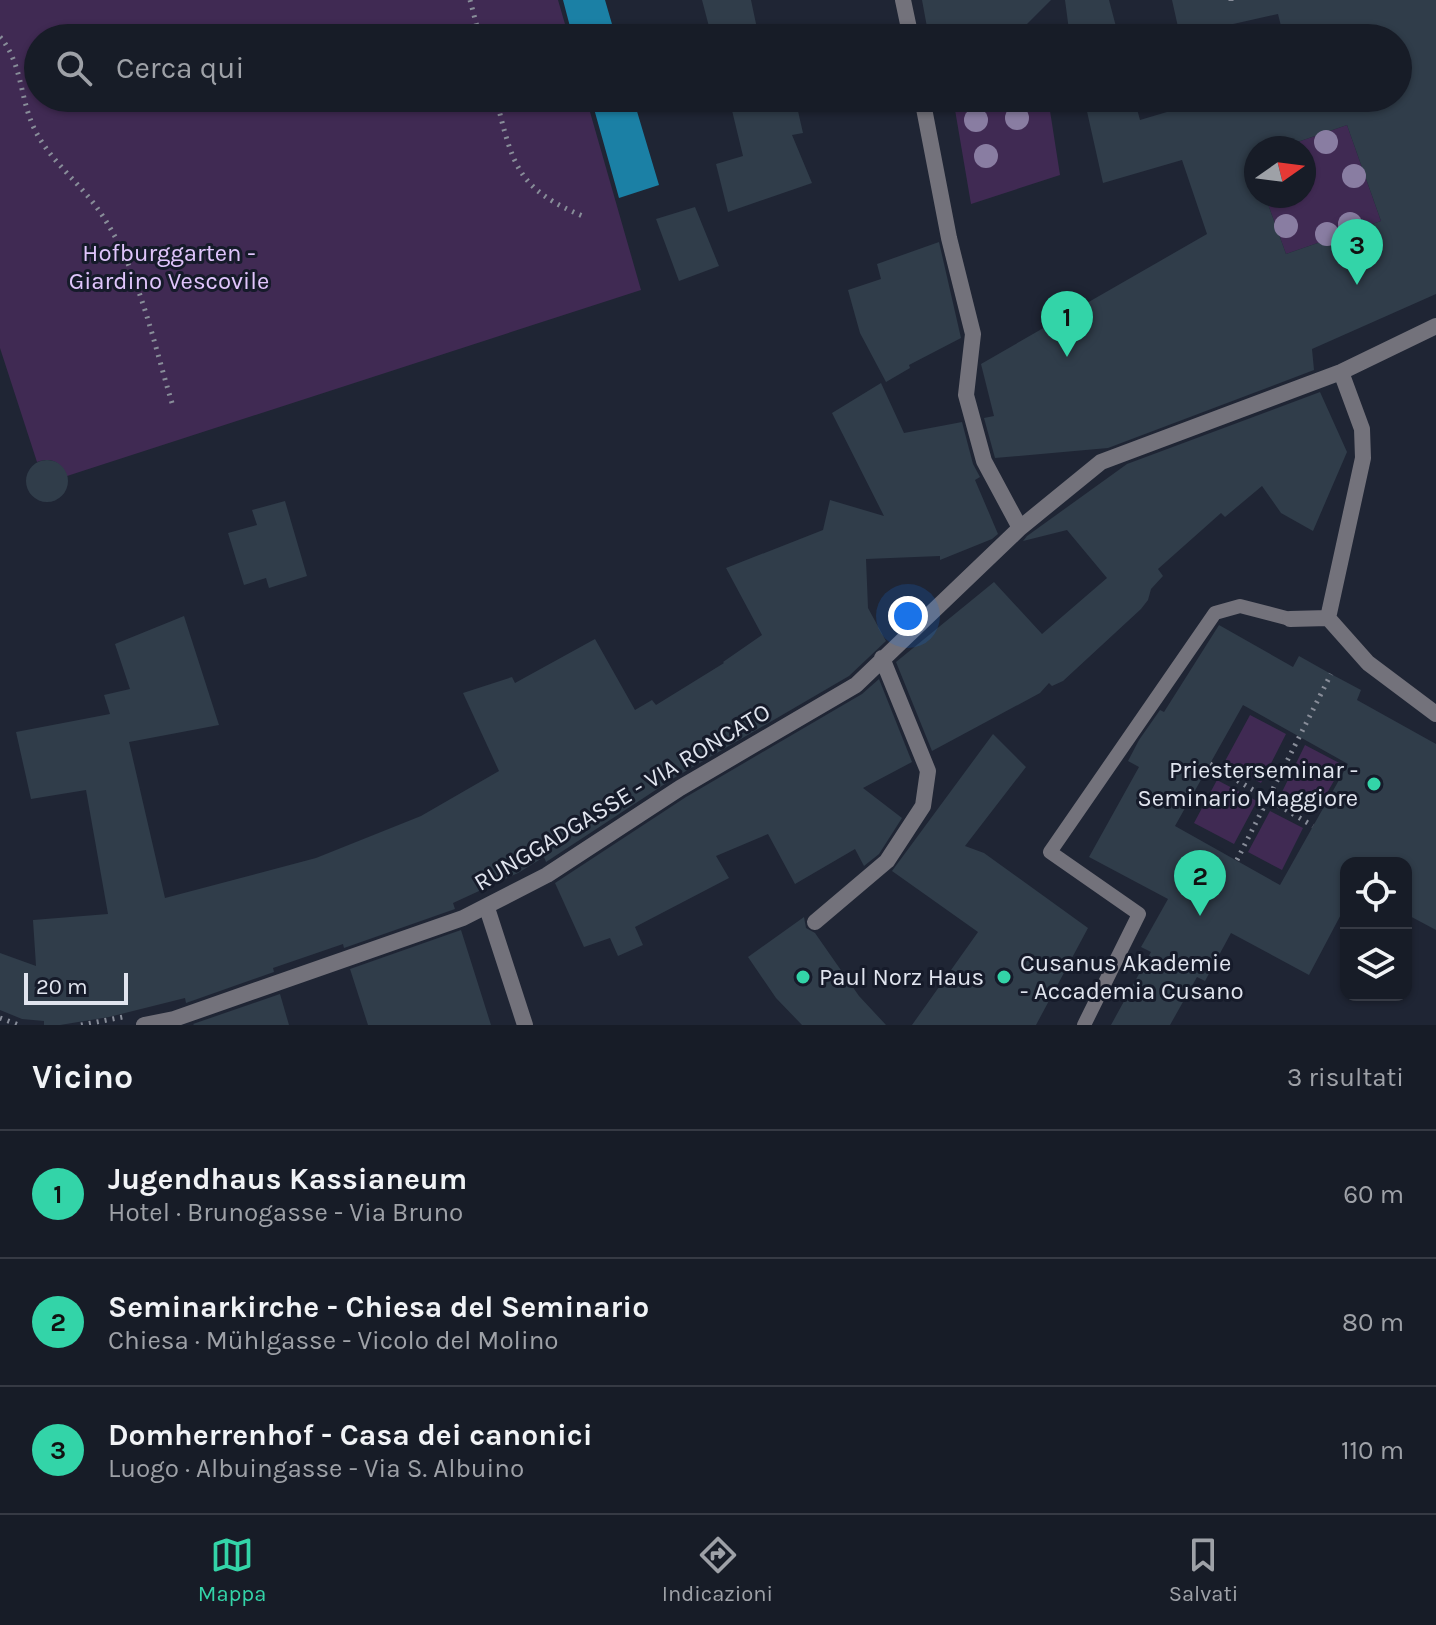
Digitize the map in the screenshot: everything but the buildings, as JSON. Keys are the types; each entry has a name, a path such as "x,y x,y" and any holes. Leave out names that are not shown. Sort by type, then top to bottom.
{"street":[{"path":"903,0 908,24"},
{"path":"925,112 949,238 973,334 966,395 984,461 1020,528"},
{"name":"RUNGGADGASSE - VIA RONCATO","path":"144,1025 174,1019 487,908 547,875 680,788 856,685 1020,528 1101,462 1341,372 1436,326"},
{"path":"1328,618 1363,458 1362,429 1341,372"},
{"path":"1290,619 1328,618 1368,663 1436,714"},
{"path":"815,922 887,861 923,806 928,771 882,658"},
{"path":"487,908 525,1025"}],"lane":[{"path":"1084,1025 1139,914 1050,852 1215,613 1240,606 1290,619"}],"path":[{"path":"470,0 476,24"},
{"path":"0,37 15,65 24,95"},
{"path":"29,112 34,129 53,158 101,213 121,248 172,403"},
{"path":"500,112 510,154 533,189 555,204 585,217"},
{"path":"1237,860 1331,674"},
{"path":"1210,764 1313,826"},
{"path":"0,1018 19,1025"}],"green space":[{"name":"Hofburggarten - Giardino Vescovile","path":"0,0 558,0 565,24 24,24 24,112 590,112 641,290 67,476 55,462 37,462 0,348"},
{"path":"955,112 1050,112 1060,175 971,204"},
{"path":"1347,125 1381,221 1286,254 1269,208 1316,208 1315,136"},
{"path":"1250,715 1286,734 1261,783 1224,763"},
{"path":"1305,745 1343,765 1315,814 1281,794"},
{"path":"1217,780 1257,801 1234,844 1194,823"},
{"path":"1270,811 1303,828 1282,870 1248,852"}],"water":[{"path":"563,0 605,0 612,24 569,24"},
{"path":"595,112 637,112 659,185 619,198"}],"place":[{"name":"Domherrenhof - Casa dei canonici","path":"1357,285"},
{"name":"Jugendhaus Kassianeum","path":"1067,357"},
{"name":"Priesterseminar - Seminario Maggiore","path":"1374,784"},
{"name":"Seminarkirche - Chiesa del Seminario","path":"1200,916"},
{"name":"Paul Norz Haus","path":"803,977"},
{"name":"Cusanus Akademie - Accademia Cusano","path":"1004,977"}]}
